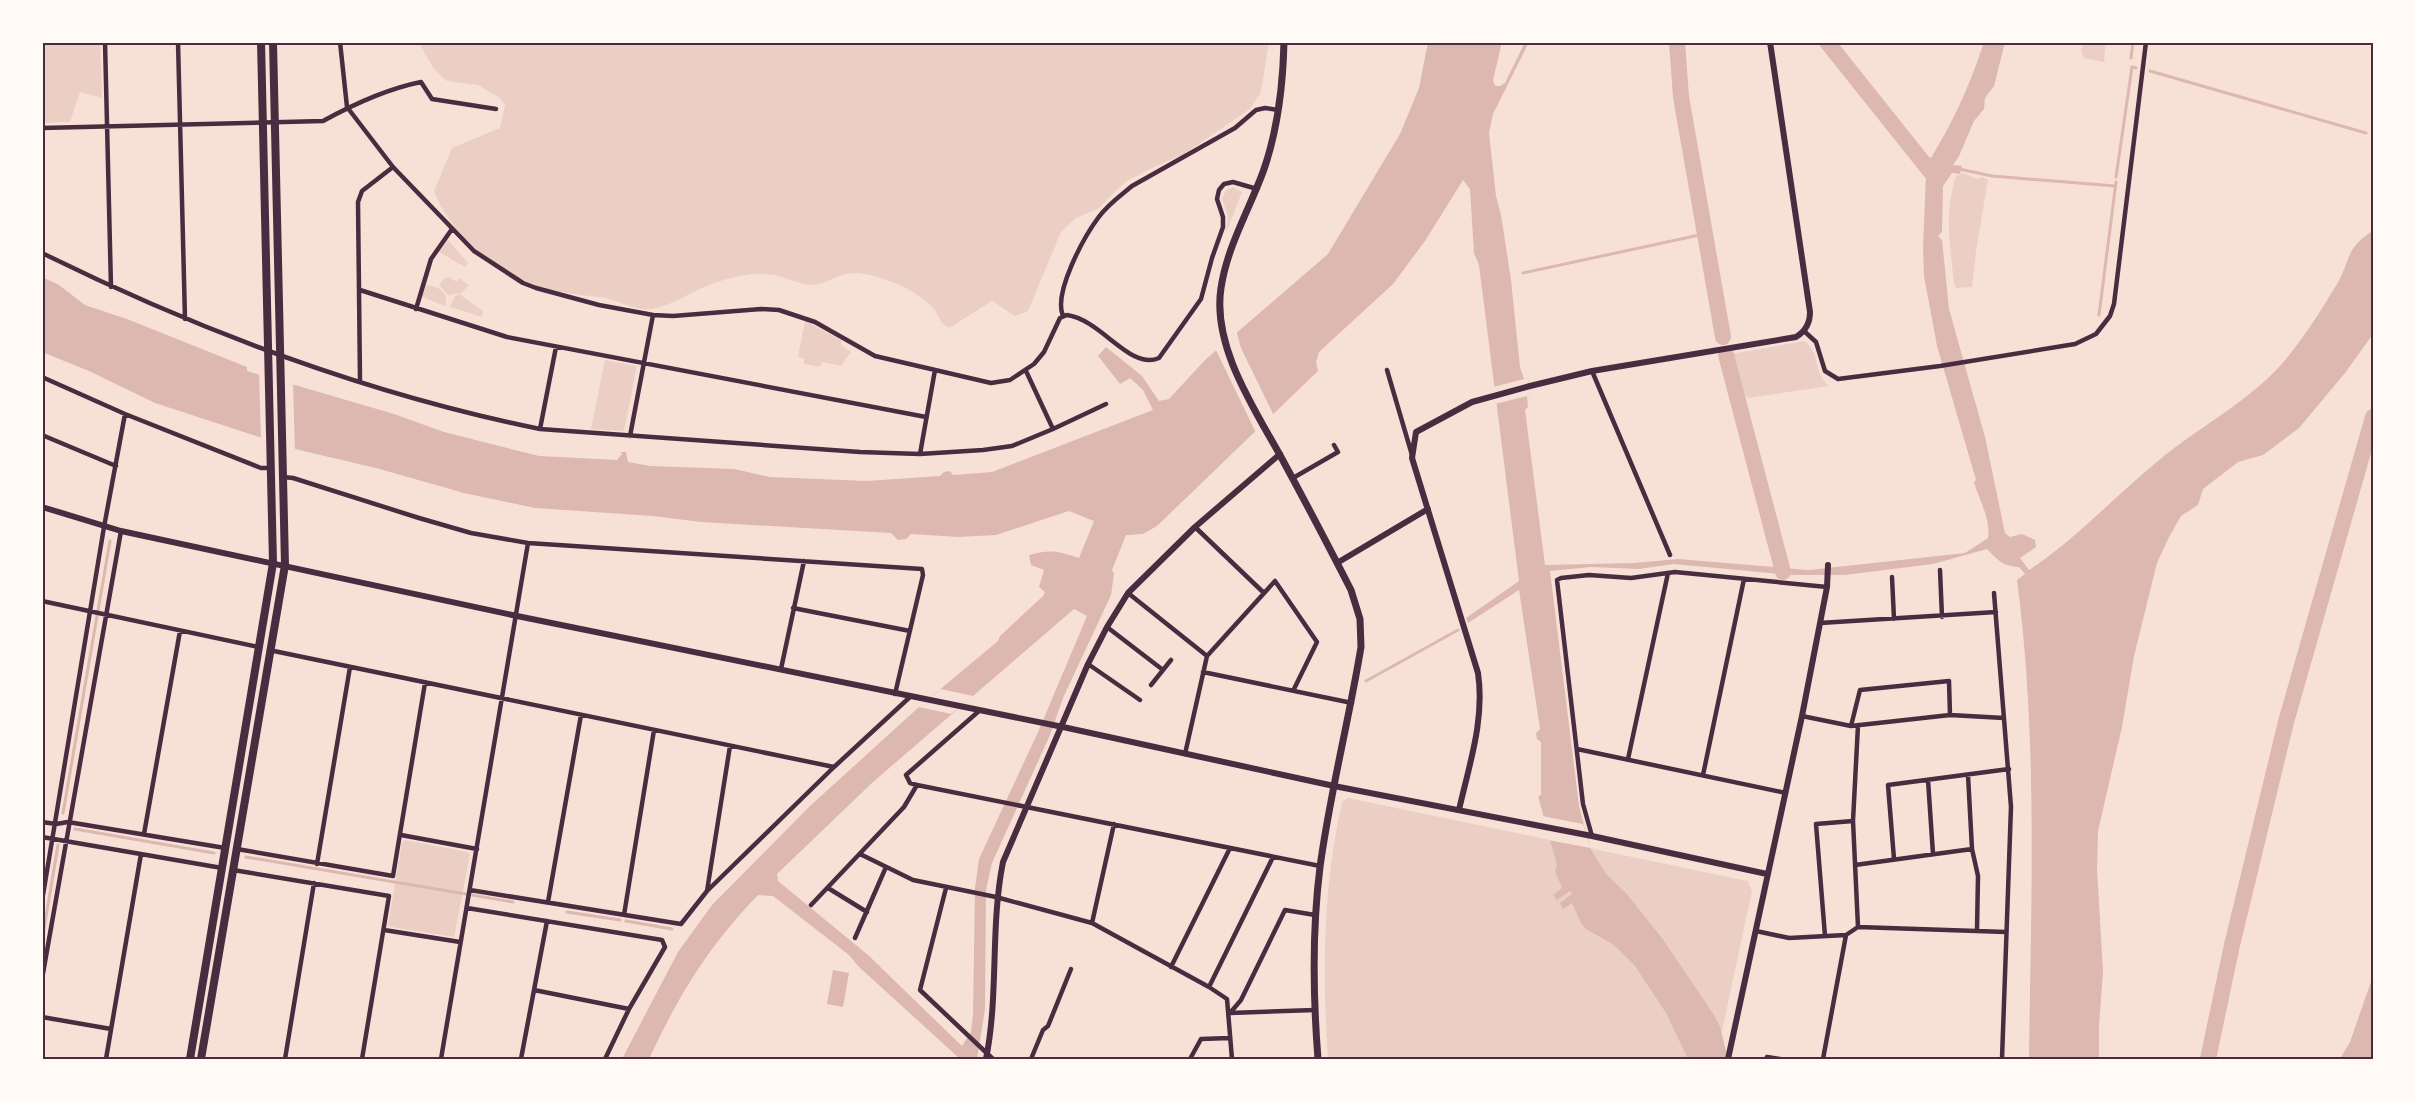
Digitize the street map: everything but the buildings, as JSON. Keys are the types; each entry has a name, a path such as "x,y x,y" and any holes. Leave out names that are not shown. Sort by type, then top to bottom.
{"highway":[{"path":"190,1059 273,563 269,468 261,42"},
{"path":"201,1059 285,565 273,42"}],"main road":[{"path":"1284,42 1278,110 1269,154 1223,277 1220,305 1222,331 1236,371 1337,562 1351,590 1360,619 1361,646 1320,866 1315,915 1315,1010 1318,1059"}],"street":[{"path":"105,42 111,287"},
{"path":"178,42 185,319"},
{"path":"340,42 347,107 393,167 452,229 474,251 523,283 599,305 653,315 779,310 814,322 875,356 983,382 997,383 1010,380 1040,357 1063,316 1060,308 1061,295 1082,243 1098,217 1113,202 1132,186 1235,128 1261,108 1278,110"},
{"path":"1412,458 1416,432 1460,408 1493,396 1592,371 1796,337 1804,331 1809,322 1810,312 1770,42"},
{"path":"1804,331 1814,339 1825,371 1833,378 1940,366 2075,344 2096,334 2110,316 2114,304 2146,42"},
{"path":"42,128 324,121 347,107 394,89 421,82 432,99 496,109"},
{"path":"360,380 359,197 362,191 393,167"},
{"path":"1063,316 1073,316 1087,322 1138,359 1151,361 1159,358 1201,299 1223,228 1223,217 1216,199 1219,189 1224,184 1233,182 1257,189"},
{"path":"416,309 431,259 452,229"},
{"path":"42,253 111,287 185,319 280,354 456,410 540,429 920,454 1012,446 1106,404"},
{"path":"360,291 494,334 926,417"},
{"path":"630,436 653,315"},
{"path":"540,429 555,347"},
{"path":"920,454 935,370"},
{"path":"1026,370 1053,429"},
{"path":"1387,370 1478,673 1481,694 1480,717 1459,810"},
{"path":"1592,371 1670,555"},
{"path":"42,376 125,414 261,468 269,468"},
{"path":"42,901 125,414"},
{"path":"42,435 116,466"},
{"path":"1292,479 1338,452 1334,445"},
{"path":"987,1056 992,1008 996,897 1003,862 1028,808 1059,726 1088,664 1128,593 1195,527 1280,454"},
{"path":"283,477 471,533 528,543 922,569 923,575 895,693"},
{"path":"42,507 121,531 517,616 1040,722 1334,786 1544,826 1767,874"},
{"path":"1337,562 1428,509"},
{"path":"1195,527 1264,593"},
{"path":"42,979 121,531"},
{"path":"441,1059 528,543"},
{"path":"781,669 804,561"},
{"path":"1728,1059 1803,716 1828,584 1828,565"},
{"path":"1940,570 1942,617"},
{"path":"1592,836 1583,804 1557,580 1589,575 1631,578 1668,573 1828,584"},
{"path":"1628,759 1668,573"},
{"path":"1892,577 1894,619"},
{"path":"1703,776 1744,579"},
{"path":"1185,754 1206,656 1275,582 1317,642 1293,689"},
{"path":"1128,593 1206,656"},
{"path":"1994,593 2009,769 2011,846 2002,1059"},
{"path":"42,601 258,647"},
{"path":"793,608 910,631"},
{"path":"1820,623 1996,612"},
{"path":"1107,627 1163,670"},
{"path":"144,834 180,631"},
{"path":"269,650 834,766"},
{"path":"1151,685 1171,660"},
{"path":"1088,664 1140,700"},
{"path":"317,864 350,667"},
{"path":"1203,672 1352,702"},
{"path":"1851,726 1860,690 1949,681 1950,715"},
{"path":"236,849 393,876 425,683"},
{"path":"470,894 549,902 681,924 707,891 834,766 910,697"},
{"path":"976,710 906,775 910,783 1320,866"},
{"path":"549,902 580,715"},
{"path":"1803,716 1851,726 1950,715 2004,718"},
{"path":"1858,726 1853,821 1858,927"},
{"path":"624,915 654,730"},
{"path":"707,891 730,746"},
{"path":"1577,749 1786,793"},
{"path":"1894,859 1888,785 2009,769"},
{"path":"1968,775 1972,849 1978,876 1977,930"},
{"path":"1928,780 1933,854"},
{"path":"811,905 904,807 917,785"},
{"path":"1825,936 1816,824 1853,821"},
{"path":"42,822 56,824 68,822 225,848"},
{"path":"1092,923 1114,824"},
{"path":"401,835 477,849"},
{"path":"42,837 222,868"},
{"path":"1171,967 1230,848"},
{"path":"1855,865 1972,849"},
{"path":"106,1059 141,854"},
{"path":"860,854 913,880 988,895 1092,923 1209,987 1227,999 1230,1013 1232,1059"},
{"path":"1209,987 1273,857"},
{"path":"855,938 886,867"},
{"path":"233,870 389,896 362,1059"},
{"path":"285,1059 314,883"},
{"path":"828,888 867,912"},
{"path":"946,888 920,990 981,1047 987,1056 993,1059"},
{"path":"467,908 662,940 665,946 629,1008 605,1059"},
{"path":"1230,1013 1241,1000 1285,910 1315,915"},
{"path":"520,1059 547,921"},
{"path":"1756,931 1789,938 1846,935 1858,927 2006,932"},
{"path":"384,930 460,942"},
{"path":"1823,1059 1846,935"},
{"path":"1031,1059 1043,1030 1048,1026 1071,969"},
{"path":"534,990 629,1008"},
{"path":"1230,1013 1315,1010"},
{"path":"42,1017 111,1029"},
{"path":"1190,1059 1201,1039 1230,1038"},
{"path":"1766,1059 1767,1057 1780,1059"}],"shaded area":[{"path":"42,42 100,42 102,98 80,92 70,122 42,123"},
{"path":"418,42 1269,42 1261,92 1250,109 1184,154 1125,182 1098,209 1076,218 1061,232 1028,311 1015,316 992,301 949,328 926,301 908,289 866,274 844,274 813,285 772,275 742,276 708,285 665,305 645,309 605,298 546,289 512,274 495,264 465,238 452,223 434,191 452,148 500,128 505,105 500,98 478,85 447,81 434,69"},
{"path":"1428,42 1502,42 1493,80 1495,86 1500,86 1505,83 1525,42 1529,42 1493,114 1489,133 1496,196 1511,280 1520,367 1524,379 1528,378 1531,395 1527,396 1528,407 1525,410 1545,565 1634,563 1678,559 1809,570 1965,553 1988,538 1986,517 1974,482 1976,480 1937,346 1924,276 1926,173 1913,158 1919,151 1931,158 1961,102 1984,42 2005,42 1994,86 1985,98 1984,109 1974,121 1953,165 1962,166 1960,174 1952,173 1943,186 1942,232 1938,236 1942,240 1949,309 1985,437 2005,533 2010,537 2022,534 2035,540 2036,547 2020,558 2029,570 2079,531 2158,461 2267,379 2303,336 2337,284 2353,250 2373,229 2373,334 2345,373 2299,428 2263,455 2238,462 2203,489 2198,505 2181,516 2157,563 2134,656 2122,727 2098,831 2097,869 2103,971 2099,1059 2029,1059 2031,759 2024,640 2017,580 2025,574 2019,567 2001,562 1987,549 1933,564 1845,575 1791,575 1674,564 1639,569 1591,567 1550,571 1579,806 1590,848 1606,874 1626,893 1662,938 1714,1015 1720,1027 1728,1059 1688,1059 1666,1013 1635,966 1614,945 1586,929 1572,903 1563,909 1560,903 1572,894 1570,891 1557,900 1553,895 1562,888 1555,871 1557,865 1538,796 1541,795 1541,742 1537,739 1536,733 1540,729 1519,590 1468,623 1466,618 1519,581 1479,265 1474,253 1470,189 1463,180 1425,241 1393,284 1319,352 1316,362 1318,371 1157,526 1143,534 1126,535 1112,570 1114,574 1111,595 1063,698 1050,735 992,863 986,890 985,1009 977,1059 960,1059 858,966 849,955 773,896 758,895 724,933 696,972 649,1059 622,1059 678,952 712,905 810,806 919,707 998,641 1000,636 1043,596 1045,592 1039,587 1044,570 1031,565 1029,555 1054,552 1079,558 1094,521 1069,511 996,535 958,537 911,534 906,539 898,540 891,533 701,522 653,516 535,508 464,493 376,468 299,450 155,403 89,371 42,352 42,277 59,285 85,305 127,319 247,367 247,371 394,414 444,432 539,456 617,460 622,454 620,452 626,452 628,462 650,466 734,469 770,477 867,481 940,476 950,471 953,475 992,472 1153,410 1143,390 1130,378 1120,384 1098,356 1106,347 1142,376 1159,401 1169,399 1205,360 1328,254 1400,134 1419,88","holes":["1074,609 1087,616 1038,732 979,859 975,888 973,1015 971,1032 962,1046 868,955 778,881 777,874 873,782"]},
{"path":"2083,42 2106,42 2104,62 2084,58 2081,51"},
{"path":"1963,173 1988,180 1972,287 1956,288 1951,256 1949,216 1956,176"},
{"path":"1233,187 1242,192 1226,233 1228,216 1222,199 1226,190"},
{"path":"448,240 468,263 465,267 439,252"},
{"path":"449,277 457,282 459,278 469,285 461,293 448,295 439,285 443,279"},
{"path":"426,285 435,287 444,293 445,306 422,297"},
{"path":"459,294 483,311 482,317 450,307 454,297"},
{"path":"805,321 841,340 841,345 851,352 841,366 822,362 820,367 804,364 804,359 798,357"},
{"path":"1805,341 1813,352 1824,381 1829,386 1748,398 1738,391 1731,354"},
{"path":"605,360 637,366 624,431 591,429"},
{"path":"1348,798 1748,881 1752,891 1716,1059 1328,1059 1325,962 1328,898 1342,802"},
{"path":"405,840 470,854 454,937 388,925 402,842"},
{"path":"833,970 849,973 843,1007 827,1004"},
{"path":"2373,976 2373,1059 2340,1059 2350,1042"}],"pier":[{"path":"1236,330 1241,348 1275,418 1257,435 1215,348"},
{"path":"259,372 293,382 295,452 261,440"},
{"path":"1528,378 1531,395 1495,404 1493,387"},
{"path":"941,689 973,696 951,714 919,707"},
{"path":"1542,816 1583,824 1590,848 1548,840"}],"waterway":[{"path":"1677,42 1681,97 1723,337"},
{"path":"1827,42 1930,171"},
{"path":"2131,58 2133,42"},
{"path":"2116,177 2132,67 2136,68"},
{"path":"2150,71 2366,133"},
{"path":"1959,169 1992,176 2115,186"},
{"path":"2099,315 2116,182"},
{"path":"1523,273 1704,234"},
{"path":"1726,355 1783,572"},
{"path":"2208,1059 2232,945 2286,722 2373,417"},
{"path":"63,813 110,541"},
{"path":"1366,681 1458,630"},
{"path":"75,829 214,853"},
{"path":"42,941 58,845"},
{"path":"246,857 513,902"},
{"path":"567,912 620,920"},
{"path":"626,921 672,929"}]}
